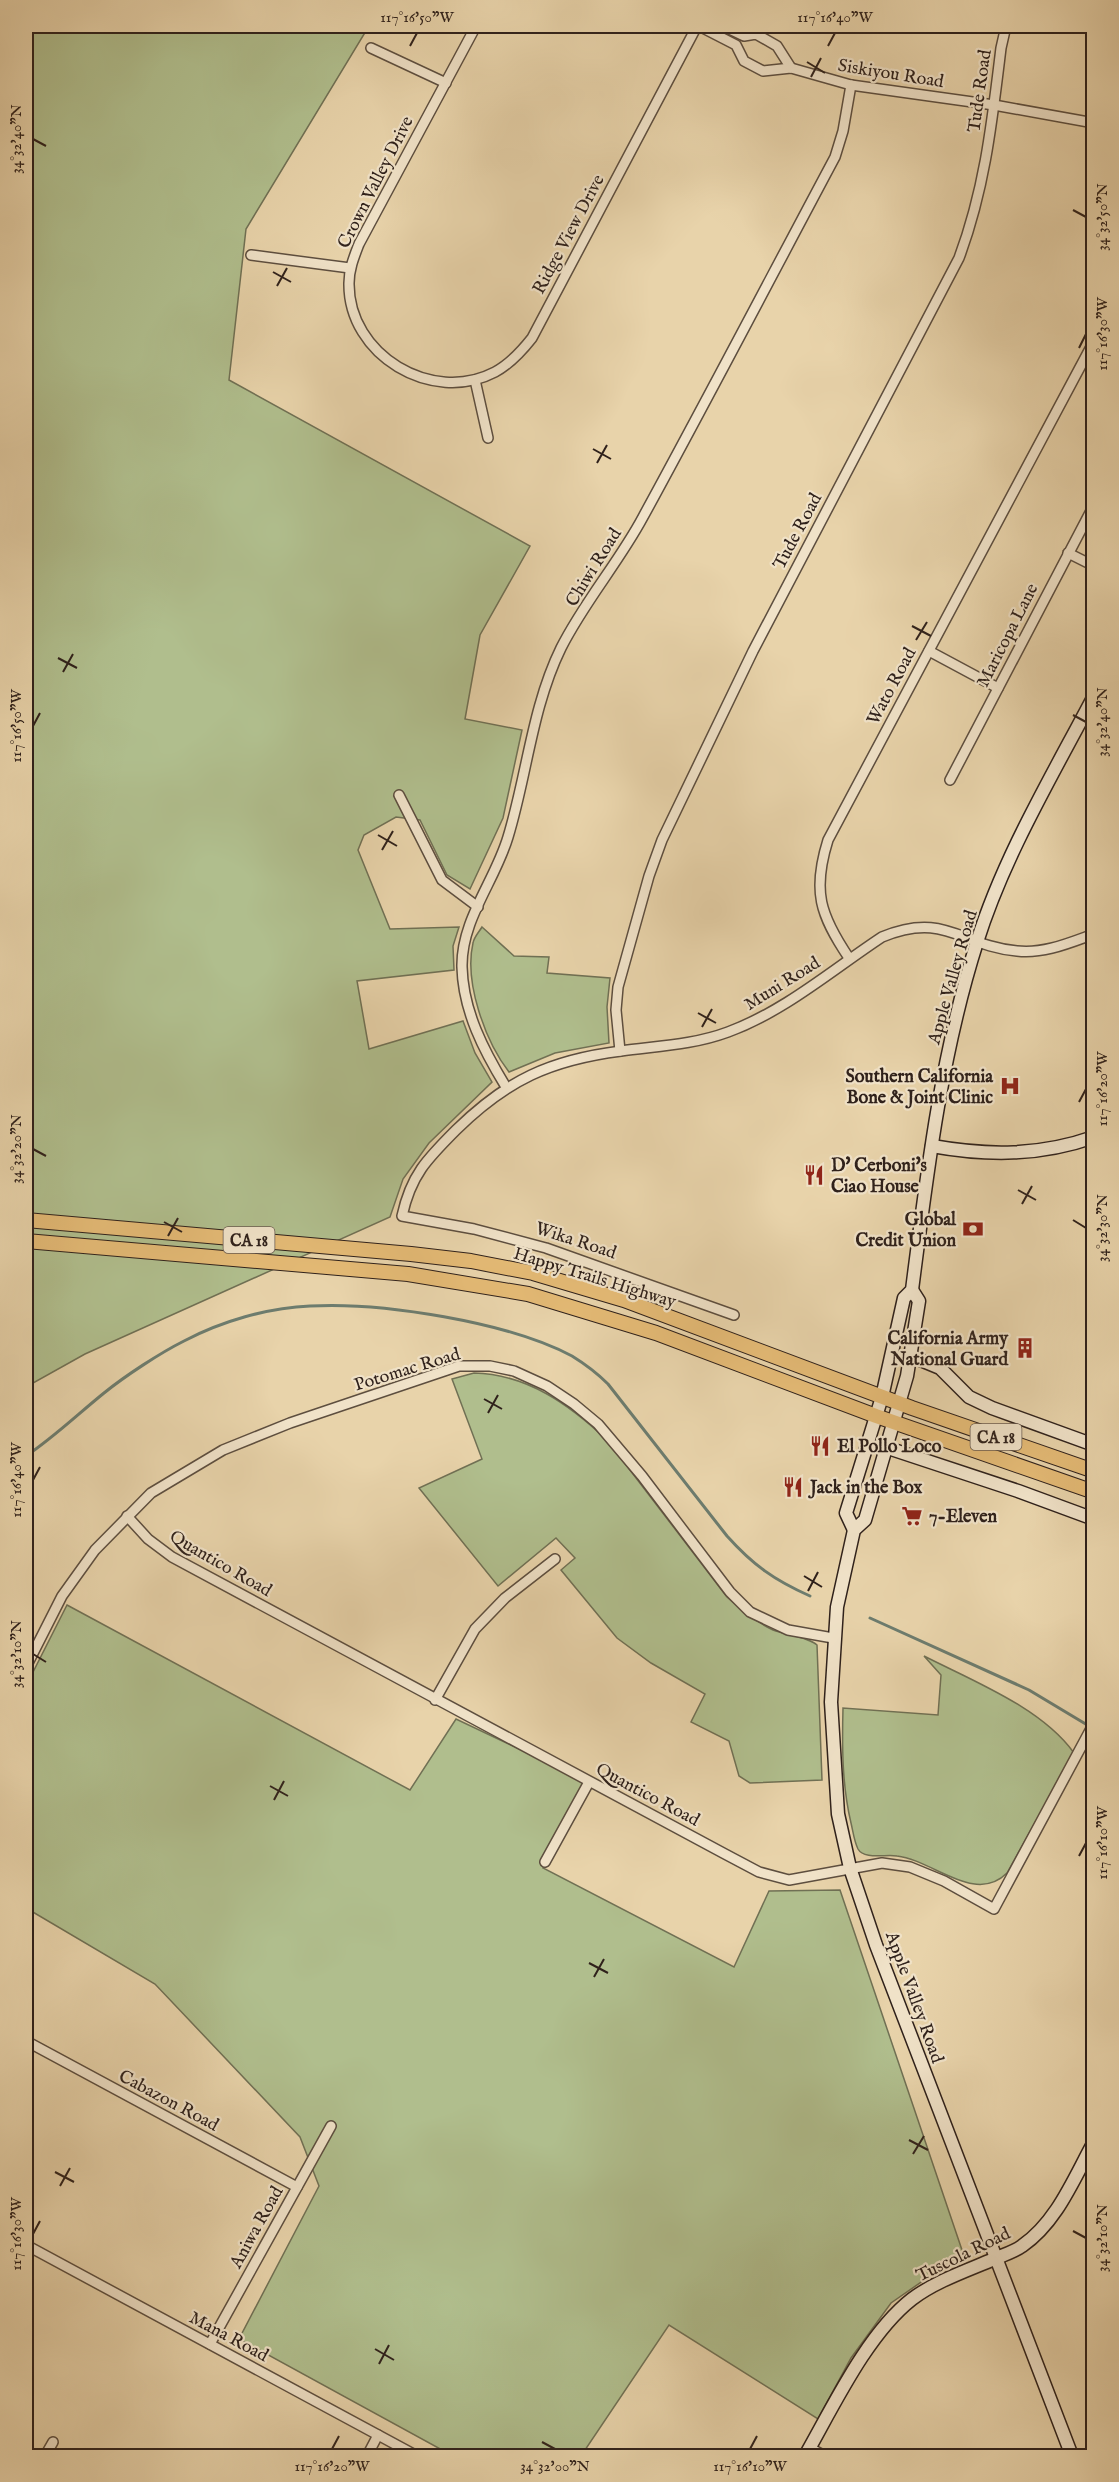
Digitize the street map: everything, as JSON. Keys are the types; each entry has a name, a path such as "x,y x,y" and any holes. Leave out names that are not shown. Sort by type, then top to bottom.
{"main road":[{"name":"Happy Trails Highway","path":"26,1220 411,1254 533,1273 624,1300 882,1397 1094,1471"},
{"name":"Happy Trails Highway","path":"26,1242 408,1274 528,1294 656,1333 876,1416 1094,1492"}],"street":[{"name":"Crown Valley Drive","path":"412,375 398,369 369,341 358,322 351,301 350,268 359,243 476,26"},
{"name":"Siskiyou Road","path":"698,26 736,45 744,60 763,71 791,68 851,85 994,105 1094,123"},
{"name":"Ridge View Drive","path":"412,375 438,382 475,380 495,372 517,357 532,338 698,26"},
{"path":"723,26 744,36 756,34 777,46 791,68"},
{"name":"Tude Road","path":"620,1051 616,1010 618,987 649,876 662,840 753,651 959,258 974,217 981,187 1006,26"},
{"path":"371,48 446,83"},
{"name":"Chiwi Road","path":"506,1087 484,1051 466,993 462,967 465,937 496,871 508,837 544,693 561,649 642,520 835,157 843,131 851,85"},
{"path":"251,255 350,268"},
{"name":"Wato Road","path":"849,958 833,935 822,906 819,889 822,861 828,840 1091,353 1094,341"},
{"path":"475,380 488,438"},
{"name":"Maricopa Lane","path":"950,780 1094,505"},
{"path":"1068,553 1094,566"},
{"path":"929,651 998,688"},
{"name":"Apple Valley Road","path":"854,1530 846,1513 882,1397 904,1298 912,1290 932,1146 953,1027 977,941 1027,825 1094,696"},
{"path":"399,795 442,880 478,907"},
{"name":"Muni Road","path":"402,1216 407,1193 427,1159 463,1123 506,1087 541,1070 573,1059 680,1044 707,1038 745,1025 774,1011 882,937 917,926 941,928 1015,951 1036,952 1094,934"},
{"path":"932,1146 995,1154 1034,1152 1064,1147 1094,1137"},
{"name":"Wika Road","path":"402,1216 474,1229 546,1248 734,1315"},
{"name":"Apple Valley Road","path":"912,1290 919,1301 911,1356 865,1520 854,1530 837,1607 833,1638 831,1702 838,1814 850,1868 876,1945 1072,2457"},
{"path":"911,1356 939,1368 969,1397 992,1408 1094,1445"},
{"name":"Potomac Road","path":"26,1667 62,1596 95,1550 151,1493 223,1450 290,1423 459,1366 490,1366 514,1371 547,1386 598,1424 642,1476 730,1592 750,1612 788,1630 833,1638"},
{"path":"885,1447 1094,1519"},
{"name":"Quantico Road","path":"127,1516 148,1539 172,1557 759,1872 789,1880 882,1863 910,1867 944,1881 994,1908 1094,1723"},
{"path":"435,1700 475,1629 505,1598 555,1559"},
{"path":"545,1862 589,1782"},
{"name":"Cabazon Road","path":"26,2041 297,2187"},
{"name":"Aniwa Road","path":"210,2344 331,2126"},
{"name":"Tuscola Road","path":"808,2452 858,2364 887,2324 912,2299 943,2281 1021,2247 1041,2231 1088,2164 1094,2142"},
{"name":"Mana Road","path":"26,2245 417,2457"},
{"path":"367,2457 378,2435"},
{"path":"45,2457 53,2442"},
{"path":"808,2452 825,2457"}],"green space":[{"path":"26,26 369,26 246,229 229,380 530,546 480,635 465,719 522,730 503,818 470,889 447,875 420,820 396,817 364,835 358,850 390,929 459,927 453,946 454,970 357,981 369,1049 463,1021 475,1053 492,1082 429,1143 403,1179 390,1217 85,1354 26,1387"},
{"path":"482,927 514,956 549,957 547,973 610,978 607,1007 609,1043 555,1053 509,1072 492,1044 474,993 471,958 475,937"},
{"path":"474,1373 512,1379 530,1385 578,1415 607,1440 727,1597 767,1627 809,1640 817,1645 822,1780 750,1783 739,1776 729,1741 691,1722 705,1694 651,1663 617,1638 561,1570 575,1558 556,1538 498,1586 419,1488 482,1459 452,1379"},
{"path":"67,1605 410,1790 456,1719 589,1782 543,1868 734,1967 769,1891 840,1890 963,2253 891,2303 851,2358 818,2419 669,2325 581,2456 453,2456 239,2339 319,2186 300,2137 155,1984 26,1908 26,1686"},
{"path":"924,1656 1025,1709 1044,1722 1074,1753 1007,1873 995,1882 968,1883 911,1859 865,1854 858,1849 856,1843 844,1780 843,1708 938,1715 941,1675"}],"waterway":[{"path":"26,1456 56,1434 112,1386 143,1365 184,1341 229,1322 261,1313 310,1306 372,1307 444,1317 514,1333 572,1356 591,1369 608,1384 727,1536 755,1564 810,1596"},
{"path":"870,1618 1029,1690 1089,1726"}],"place":[{"name":"Southern California Bone & Joint Clinic","path":"1010,1086"},
{"name":"D' Cerboni's Ciao House","path":"814,1175"},
{"name":"Global Credit Union","path":"973,1229"},
{"name":"California Army National Guard","path":"1025,1348"},
{"name":"El Pollo Loco","path":"820,1446"},
{"name":"Jack in the Box","path":"793,1487"},
{"name":"7-Eleven","path":"912,1516"}]}
